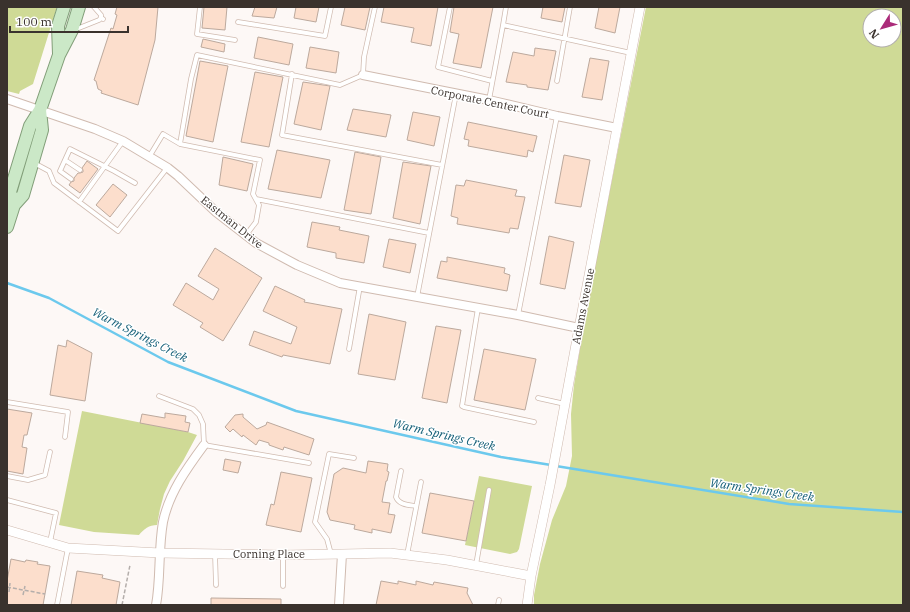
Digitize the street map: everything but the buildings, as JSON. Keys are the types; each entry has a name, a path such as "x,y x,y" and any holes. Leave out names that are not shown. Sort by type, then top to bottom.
{"main road":[{"path":"59,55 58,26 64,7"},
{"path":"7,227 10,192 30,126 40,110 59,55 72,30 79,7"},
{"path":"10,204 23,195 42,130 40,110"}],"street":[{"name":"Adams Avenue","path":"527,605 531,576 556,454 578,328 640,7"},
{"name":"Corporate Center Court","path":"362,75 489,100 617,128"},
{"name":"Eastman Drive","path":"7,99 95,129 123,141 168,168 216,212 246,236 297,265 340,282 518,315 578,328"},
{"path":"156,605 163,522 171,495 204,445"},
{"name":"Corning Place","path":"7,530 68,548 160,553 215,554 283,555 390,553 476,565 531,576"},
{"path":"338,605 342,554"}],"lane":[{"path":"72,30 102,18 94,7"},
{"path":"200,7 197,34 236,40"},
{"path":"238,22 325,36 331,7"},
{"path":"180,144 191,79 198,55 340,84 362,75 364,58 375,7"},
{"path":"450,7 438,67 492,81"},
{"path":"489,100 506,7"},
{"path":"557,81 570,7"},
{"path":"503,25 631,53"},
{"path":"292,74 282,135 442,165"},
{"path":"417,296 456,94"},
{"path":"518,315 557,116"},
{"path":"149,157 162,134 180,144 260,160 253,194 259,205 256,222 246,236"},
{"path":"80,202 123,141"},
{"path":"71,179 60,171 70,149 135,183"},
{"path":"65,160 80,170"},
{"path":"33,162 48,171 54,183 118,231 168,168"},
{"path":"91,177 96,180"},
{"path":"83,187 88,190"},
{"path":"256,199 429,233"},
{"path":"349,349 360,286"},
{"path":"478,308 462,406 534,422"},
{"path":"159,396 193,409 199,415 203,424 204,445 309,463"},
{"path":"538,398 565,404"},
{"path":"7,402 68,412 64,437"},
{"path":"7,476 28,480 46,476 50,452"},
{"path":"331,554 327,539 315,522 330,454 354,458"},
{"path":"402,471 396,497 397,500 401,503 416,506"},
{"path":"407,555 421,482"},
{"path":"476,565 489,490"},
{"path":"7,500 56,513 50,542"},
{"path":"57,605 68,548"},
{"path":"215,554 216,585"},
{"path":"283,555 283,586"},
{"path":"498,605 499,600"}],"path":[{"path":"122,605 130,565"},
{"path":"8,592 10,583"},
{"path":"23,595 25,586"},
{"path":"8,587 45,594"}],"green space":[{"path":"7,7 57,7 33,84 20,91 19,94 7,91"},
{"path":"646,7 903,7 903,605 534,605 534,595 540,564 552,520 566,486 572,456 571,414 574,385 586,312"},
{"path":"82,411 197,435 164,494 157,525 147,528 139,535 94,532 59,525"},
{"path":"479,476 532,486 519,549 517,552 510,554 465,545"}],"waterway":[{"name":"Warm Springs Creek","path":"7,283 49,298 168,362 296,411 501,457 551,465"},
{"name":"Warm Springs Creek","path":"556,466 789,504 903,512"}]}
